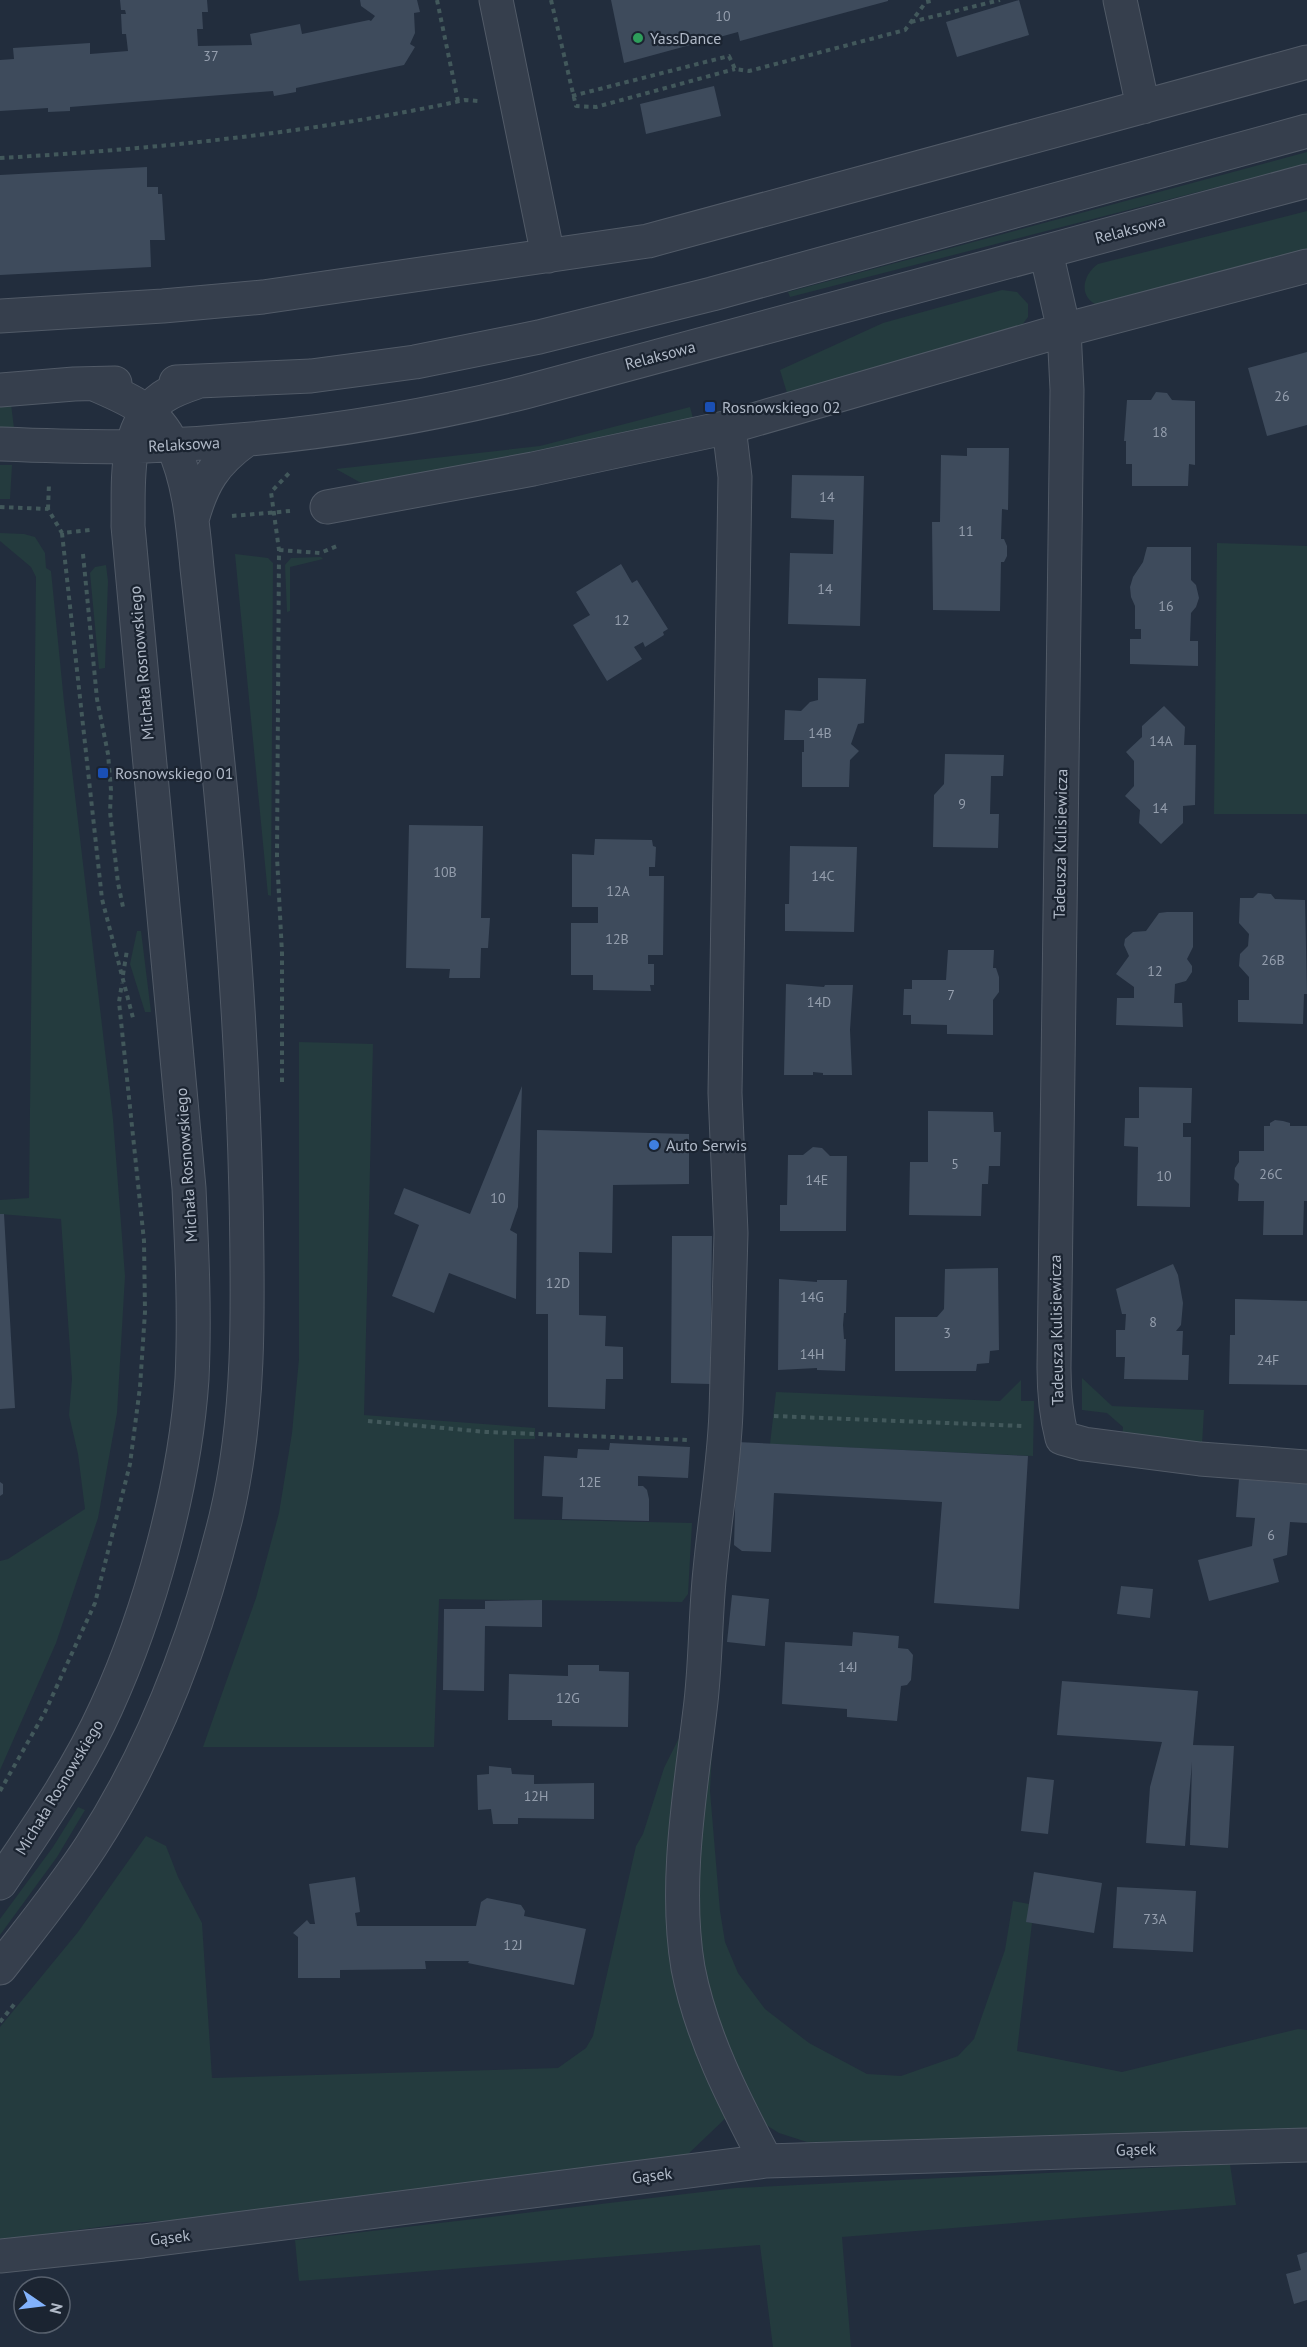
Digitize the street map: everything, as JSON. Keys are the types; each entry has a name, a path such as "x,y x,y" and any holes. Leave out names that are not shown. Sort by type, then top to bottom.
{"street":[{"path":"496,0 548,256"},
{"path":"1120,0 1143,107"},
{"path":"0,316 236,300 655,239 1307,62"},
{"path":"0,390 311,376 414,362 539,337 712,294 1307,131"},
{"name":"Relaksowa","path":"0,444 131,446 246,440 351,428 485,402 1307,181"},
{"name":"Tadeusza Kulisiewicza","path":"1046,252 1064,330 1067,390 1054,1368 1056,1409 1061,1433"},
{"path":"327,507 533,470 729,427 1064,330 1307,266"},
{"name":"Michała Rosnowskiego","path":"0,1883 79,1760 106,1708 133,1641 158,1564 179,1475 192,1381 194,1284 189,1188 129,538 129,478 131,446 148,411 161,398 197,382"},
{"path":"0,1968 60,1892 94,1842 147,1746 177,1673 207,1589 227,1512 240,1431 247,1352 244,1099 235,937 218,753 192,520 182,473 173,445 163,428 148,411 132,400 94,384"},
{"path":"729,427 735,477 725,1093 731,1233 725,1441 710,1570 701,1708 690,1782 681,1915 689,1969 700,2012 718,2063 766,2161"},
{"path":"192,520 198,499 218,463 246,440"},
{"path":"1061,1433 1084,1444 1200,1459 1307,1467"},
{"name":"Gąsek","path":"0,2256 143,2241 766,2161 1307,2145"}],"path":[{"path":"437,0 458,101"},
{"path":"551,0 576,106 596,107 735,69 749,71 905,30 926,2 935,0"},
{"path":"910,23 1000,0"},
{"path":"572,96 729,56 735,69"},
{"path":"0,158 155,147 370,118 465,100"},
{"path":"49,479 48,509 62,533 102,899 134,1020"},
{"path":"0,507 48,509"},
{"path":"231,516 327,507"},
{"path":"62,533 95,530"},
{"path":"83,554 97,699 108,754 110,812 124,916"},
{"path":"0,1791 45,1712 95,1603 130,1464 140,1387 145,1312 144,1241 119,1002 128,948"},
{"path":"774,1416 1061,1433"},
{"path":"368,1421 486,1432 725,1441"}],"green space":[{"path":"1307,152 1307,164 790,297 788,292"},
{"path":"1307,211 1307,250 1163,288 1106,308 1093,303 1085,293 1087,277 1098,264"},
{"path":"1002,290 1017,292 1028,304 1028,317 1016,333 787,393 780,370 883,323"},
{"path":"11,404 14,428 0,427 0,405"},
{"path":"690,407 693,418 374,487 363,484 336,469 540,446"},
{"path":"0,465 12,465 10,499 0,499"},
{"path":"0,533 35,537 45,553 46,568 51,571 64,702 113,1119 125,1276 117,1413 98,1518 56,1643 0,1770 0,1561 8,1559 85,1509 78,1454 69,1415 72,1379 61,1219 0,1214 0,1200 29,1198 36,577 31,567 0,541"},
{"path":"1217,543 1307,546 1307,814 1214,814"},
{"path":"235,554 268,558 273,563 271,896 268,895"},
{"path":"321,557 323,559 290,567 290,611 287,612 285,565 291,558"},
{"path":"106,565 108,581 105,668 99,669 90,573 95,567"},
{"path":"137,931 141,931 151,1012 145,1012 130,964"},
{"path":"299,1042 373,1044 364,1415 535,1428 535,1439 514,1439 514,1519 692,1523 688,1594 682,1602 439,1599 434,1747 203,1747 256,1598 279,1513 292,1433 299,1359"},
{"path":"1082,1378 1112,1406 1204,1410 1202,1445 1122,1439 1123,1427 1107,1413 1082,1410"},
{"path":"1021,1380 1021,1401 1034,1401 1033,1456 770,1444 776,1392 1000,1401"},
{"path":"685,1726 675,1872 732,2112 686,2156 280,2213 130,2223 0,2240 0,2027 78,1932 146,1836 166,1846 178,1877 202,1923 212,2078 558,2068 586,2048 593,2036 636,1846 643,1834 664,1768"},
{"path":"713,1729 710,1791 720,1911 725,1942 738,1973 765,2009 809,2043 867,2074 901,2076 958,2056 974,2039 1005,1950 1013,1901 1029,1904 1027,1922 1032,1923 1017,2051 1122,2072 1298,2029 1307,2030 1307,2129 1260,2129 1040,2140 807,2142 779,2133 753,2117 694,1959 697,1791"},
{"path":"78,1807 85,1810 57,1857 0,1935 0,1919 53,1847"},
{"path":"1230,2164 1236,2205 842,2237 851,2347 773,2347 760,2245 299,2281 295,2240 736,2188"}],"building":[{"path":"120,0 207,0 208,12 202,12 203,29 197,29 198,46 252,45 250,34 300,24 302,34 371,21 375,16 361,6 360,0 417,0 420,12 414,13 415,33 410,44 415,47 404,65 296,88 296,92 274,96 273,91 70,107 70,111 48,112 48,108 0,111 0,60 14,59 13,48 90,43 90,54 128,51 126,34 122,34 121,14 126,14 125,10 121,10"},
{"path":"611,0 888,1 740,41 738,32 624,63"},
{"path":"1019,0 1029,35 957,57 946,22"},
{"path":"714,86 721,116 646,134 640,104"},
{"path":"147,167 147,187 158,187 158,194 162,194 165,240 150,240 151,267 0,275 0,175"},
{"path":"1307,352 1307,425 1267,436 1248,368"},
{"path":"1156,392 1167,393 1172,400 1195,401 1195,465 1189,464 1188,486 1132,486 1132,464 1126,464 1126,441 1124,441 1127,400 1151,400"},
{"path":"967,448 1009,448 1008,510 1002,509 1001,539 1004,539 1007,546 1007,556 1004,562 1001,562 1000,611 933,610 932,522 940,522 941,455 967,456"},
{"path":"792,475 864,476 860,626 788,624 790,553 833,554 834,520 791,518"},
{"path":"1147,547 1191,547 1191,580 1196,585 1199,598 1191,613 1190,641 1198,641 1198,666 1130,664 1130,639 1141,639 1141,629 1135,629 1135,606 1130,587 1133,577 1143,562"},
{"path":"621,564 632,583 637,580 668,629 663,632 664,635 645,647 643,642 634,647 642,659 607,681 573,625 590,615 576,592"},
{"path":"818,678 866,679 864,723 858,724 851,744 859,751 850,760 849,787 802,787 804,740 784,740 785,710 801,711 810,702 818,700"},
{"path":"1164,706 1185,727 1184,745 1196,745 1195,805 1183,806 1183,823 1161,844 1139,823 1140,810 1125,796 1134,786 1134,761 1126,752 1142,737 1142,726"},
{"path":"945,754 1004,755 1003,776 991,776 990,814 999,814 998,848 933,847 934,795 944,784"},
{"path":"409,825 483,826 481,918 490,918 488,948 481,948 480,978 449,978 450,969 406,968"},
{"path":"595,839 652,840 653,846 656,847 655,867 649,867 649,876 664,876 663,955 648,955 648,964 654,964 654,985 650,985 651,991 593,990 593,975 571,975 571,923 598,923 598,907 572,907 572,854 594,855"},
{"path":"790,846 857,847 854,932 785,931 785,904 789,904"},
{"path":"1258,893 1271,894 1275,899 1305,900 1307,994 1304,994 1303,1024 1238,1022 1238,1000 1249,1000 1249,977 1239,966 1240,954 1248,946 1249,934 1239,923 1240,898 1253,898"},
{"path":"1193,912 1193,947 1187,959 1192,966 1192,972 1186,981 1175,984 1174,1003 1182,1003 1183,1027 1116,1025 1117,998 1134,998 1134,987 1116,974 1129,956 1124,945 1125,939 1133,932 1146,931 1159,913"},
{"path":"948,950 994,950 993,968 996,968 999,977 999,992 993,1000 993,1035 947,1034 947,1025 911,1024 911,1015 903,1015 904,989 912,989 912,980 946,980"},
{"path":"786,984 824,987 825,985 853,985 850,1030 852,1075 823,1075 823,1073 813,1072 813,1075 784,1075"},
{"path":"522,1086 518,1207 510,1230 517,1234 516,1299 449,1273 434,1313 392,1296 419,1225 394,1214 404,1188 470,1214"},
{"path":"1139,1087 1192,1088 1191,1123 1183,1123 1183,1137 1191,1137 1190,1207 1137,1206 1138,1147 1124,1146 1125,1118 1139,1118"},
{"path":"928,1111 993,1112 994,1132 1001,1132 1000,1166 989,1166 988,1184 982,1184 981,1216 909,1215 910,1162 928,1162"},
{"path":"1275,1120 1290,1123 1290,1126 1307,1126 1307,1201 1304,1201 1303,1235 1263,1235 1264,1201 1238,1201 1239,1184 1234,1179 1235,1168 1239,1162 1239,1151 1264,1151 1264,1126 1270,1126 1270,1123"},
{"path":"537,1130 689,1134 689,1184 613,1185 612,1253 579,1252 579,1315 606,1316 605,1346 623,1347 623,1379 606,1379 605,1409 548,1407 548,1314 536,1314"},
{"path":"813,1147 822,1148 830,1156 847,1156 846,1231 780,1231 780,1205 787,1205 788,1155 803,1155"},
{"path":"0,1214 4,1214 15,1408 0,1409"},
{"path":"672,1236 712,1236 710,1384 671,1383"},
{"path":"1173,1264 1178,1275 1183,1303 1181,1325 1176,1331 1183,1331 1182,1355 1189,1355 1188,1380 1124,1379 1125,1357 1116,1357 1116,1330 1125,1330 1126,1314 1122,1314 1116,1289"},
{"path":"998,1268 999,1350 990,1351 989,1363 977,1364 976,1371 895,1371 895,1317 937,1317 944,1309 945,1269"},
{"path":"779,1279 817,1282 817,1280 847,1280 846,1313 844,1313 843,1325 844,1339 846,1339 845,1371 817,1370 817,1368 778,1370"},
{"path":"1235,1299 1307,1301 1307,1385 1229,1384 1230,1335 1235,1335"},
{"path":"737,1442 1028,1456 1019,1609 934,1603 942,1502 774,1493 771,1552 742,1551 734,1545"},
{"path":"610,1443 690,1447 688,1478 638,1476 638,1486 643,1486 647,1490 649,1521 562,1519 563,1497 542,1496 544,1456 577,1458 578,1449 609,1450"},
{"path":"1239,1479 1307,1484 1307,1523 1290,1522 1287,1555 1273,1559 1279,1582 1209,1601 1198,1560 1252,1546 1255,1518 1236,1517"},
{"path":"0,1482 3,1484 3,1494 0,1496"},
{"path":"1121,1586 1153,1589 1150,1618 1117,1614"},
{"path":"732,1595 769,1599 765,1646 727,1642"},
{"path":"542,1600 542,1627 485,1626 484,1691 443,1690 444,1609 485,1609 485,1601"},
{"path":"853,1632 899,1636 898,1648 908,1649 913,1655 911,1680 907,1685 901,1686 897,1721 847,1717 847,1709 782,1704 785,1642 852,1646"},
{"path":"568,1665 599,1665 599,1671 629,1672 628,1727 552,1726 552,1720 508,1720 509,1674 568,1676"},
{"path":"1062,1681 1198,1691 1193,1745 1234,1746 1228,1848 1190,1845 1192,1762 1185,1846 1146,1843 1150,1787 1162,1742 1057,1735"},
{"path":"489,1766 511,1768 512,1774 534,1775 534,1784 594,1783 594,1819 518,1818 518,1824 493,1824 491,1809 478,1810 477,1775 489,1774"},
{"path":"1027,1777 1054,1780 1048,1834 1021,1831"},
{"path":"1034,1872 1102,1883 1094,1933 1026,1922"},
{"path":"355,1877 360,1912 355,1913 357,1926 476,1926 481,1902 487,1898 521,1905 525,1911 524,1916 586,1929 574,1985 468,1963 469,1961 425,1961 426,1969 340,1970 340,1978 298,1978 298,1937 293,1933 307,1920 310,1924 315,1924 309,1884"},
{"path":"1117,1887 1196,1891 1193,1952 1113,1948"},
{"path":"1307,2252 1307,2300 1294,2304 1286,2274 1301,2270 1297,2255"}],"place":[{"name":"YassDance","path":"638,38"},
{"name":"Rosnowskiego 02","path":"710,407"},
{"name":"Rosnowskiego 01","path":"103,773"},
{"name":"Auto Serwis","path":"654,1145"}]}
